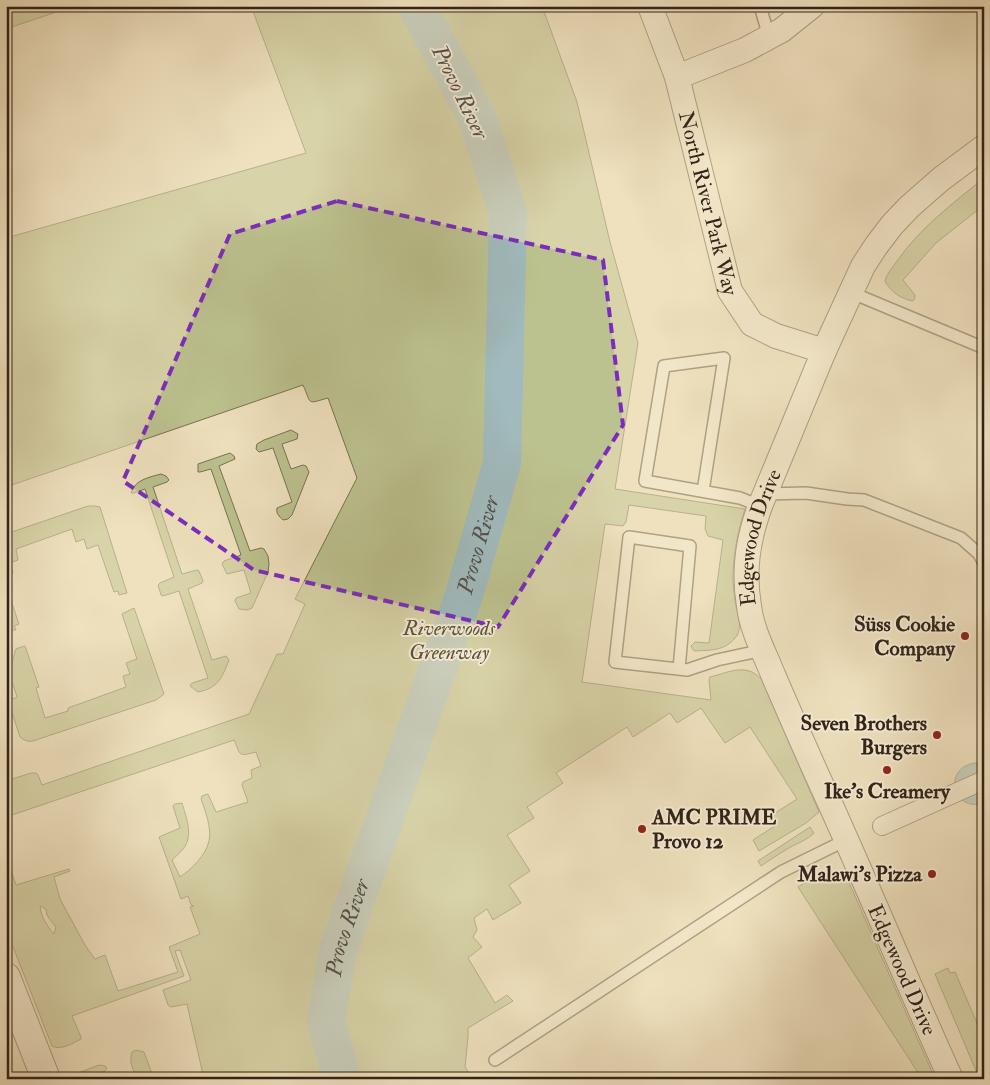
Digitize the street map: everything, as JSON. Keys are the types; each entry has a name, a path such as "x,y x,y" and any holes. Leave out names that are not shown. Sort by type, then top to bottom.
{"street":[{"name":"North River Park Way","path":"650,6 677,76 730,291 752,324 776,336 824,352"},
{"path":"677,76 745,50 782,30 812,6"},
{"name":"Edgewood Drive","path":"951,1079 763,650 749,608 746,571 748,546 762,500 824,352 863,266 892,225 909,207 941,179 984,147"},
{"path":"882,826 984,780"},
{"path":"6,977 46,1079"}],"lane":[{"path":"760,6 769,37"},
{"path":"850,292 984,348"},
{"path":"703,491 724,358 664,366 645,481 740,498 762,500 806,492 864,500 961,538 979,554 984,563"},
{"path":"679,669 690,546 629,537 616,662 687,670 717,660 763,650"},
{"path":"495,1060 781,872 846,840"}],"highlighted area":[{"path":"337,201 603,260 623,425 498,627 254,570 123,481 230,234"}],"green space":[{"path":"6,6 74,6 6,29"},
{"name":"Riverwoods Greenway","path":"251,6 542,6 577,102 610,242 638,343 615,489 745,509 736,543 733,570 739,630 735,638 727,645 712,650 695,651 691,646 695,642 709,643 723,540 708,536 705,529 706,516 629,505 626,522 623,526 605,524 582,682 711,700 710,677 736,670 747,670 753,673 762,680 819,812 806,823 759,851 753,840 778,824 772,815 797,799 750,727 725,743 701,708 677,723 670,713 633,737 627,727 556,773 563,783 527,807 534,818 507,835 530,871 509,885 521,903 493,920 487,909 474,918 477,930 473,937 482,947 468,958 495,1003 507,995 513,1001 468,1028 465,1067 473,1079 204,1079 187,1004 171,1007 168,1005 163,990 191,980 180,950 175,951 184,976 72,1016 81,1039 59,1048 52,1046 6,929 6,865 9,864 16,885 69,869 70,871 54,877 60,899 85,945 95,959 105,955 118,991 178,972 169,947 200,934 190,907 194,906 191,905 188,896 181,899 159,837 180,828 173,806 182,803 187,820 188,838 183,849 172,860 180,877 198,861 209,841 209,825 201,799 202,796 208,794 216,812 248,802 242,785 243,782 252,778 251,770 261,766 256,752 240,754 234,740 6,817 6,781 36,773 42,785 249,714 277,654 283,654 305,604 295,599 357,478 328,398 311,401 303,385 6,487 6,238 306,153","holes":["40,906 46,909 48,916 56,927 54,934 45,921"]},
{"path":"984,178 984,205 936,243 903,280 915,295 913,301 904,299 890,288 885,281 888,273 926,227"},
{"path":"291,430 298,434 297,439 282,444 291,469 303,465 306,466 309,472 292,515 288,519 283,520 277,513 277,508 292,502 273,448 259,452 256,449 257,444 264,440"},
{"path":"230,453 235,459 219,466 250,551 264,549 268,556 269,564 268,572 252,608 247,610 239,609 235,601 236,598 251,593 244,570 227,574 222,564 224,561 241,555 211,469 198,472 198,464"},
{"path":"161,474 169,480 153,487 182,574 197,570 203,581 188,589 212,660 226,656 229,660 224,672 215,685 198,692 190,686 192,683 208,678 179,591 161,595 158,585 174,577 145,489 131,493 139,482"},
{"path":"88,506 100,507 127,593 119,595 118,591 114,592 98,545 87,549 84,539 76,542 72,529 16,549 18,560 10,563 13,573 6,576 6,534"},
{"path":"6,586 19,624 14,626 16,630 6,627"},
{"path":"134,608 164,694 156,700 33,741 26,741 20,737 8,701 17,697 9,672 16,649 25,646 39,687 36,688 45,718 68,711 68,708 126,687 123,676 130,674 126,663 137,659 122,614"},
{"path":"810,827 814,833 761,866 758,861"},
{"path":"828,873 837,875 843,882 848,880 935,1079 922,1079 798,887 817,875"},
{"path":"948,968 950,973 955,972 984,1039 984,1079 980,1079 977,1073 935,974"},
{"path":"136,1050 144,1052 151,1071 137,1077 131,1062 132,1052"},
{"path":"99,1065 107,1068 105,1071 93,1076 93,1079 68,1079 73,1075"}],"water":[{"path":"974,763 984,764 984,803 974,804 965,802 959,797 955,789 957,774 964,767"}],"waterway":[{"name":"Provo River","path":"342,1079 326,1021 338,950 464,595 502,463 508,213 478,120 417,6"}],"place":[{"name":"Süss Cookie Company","path":"965,636"},
{"name":"Seven Brothers Burgers","path":"937,735"},
{"name":"Ike's Creamery","path":"887,770"},
{"name":"AMC PRIME Provo 12","path":"642,829"},
{"name":"Malawi's Pizza","path":"932,874"}]}
